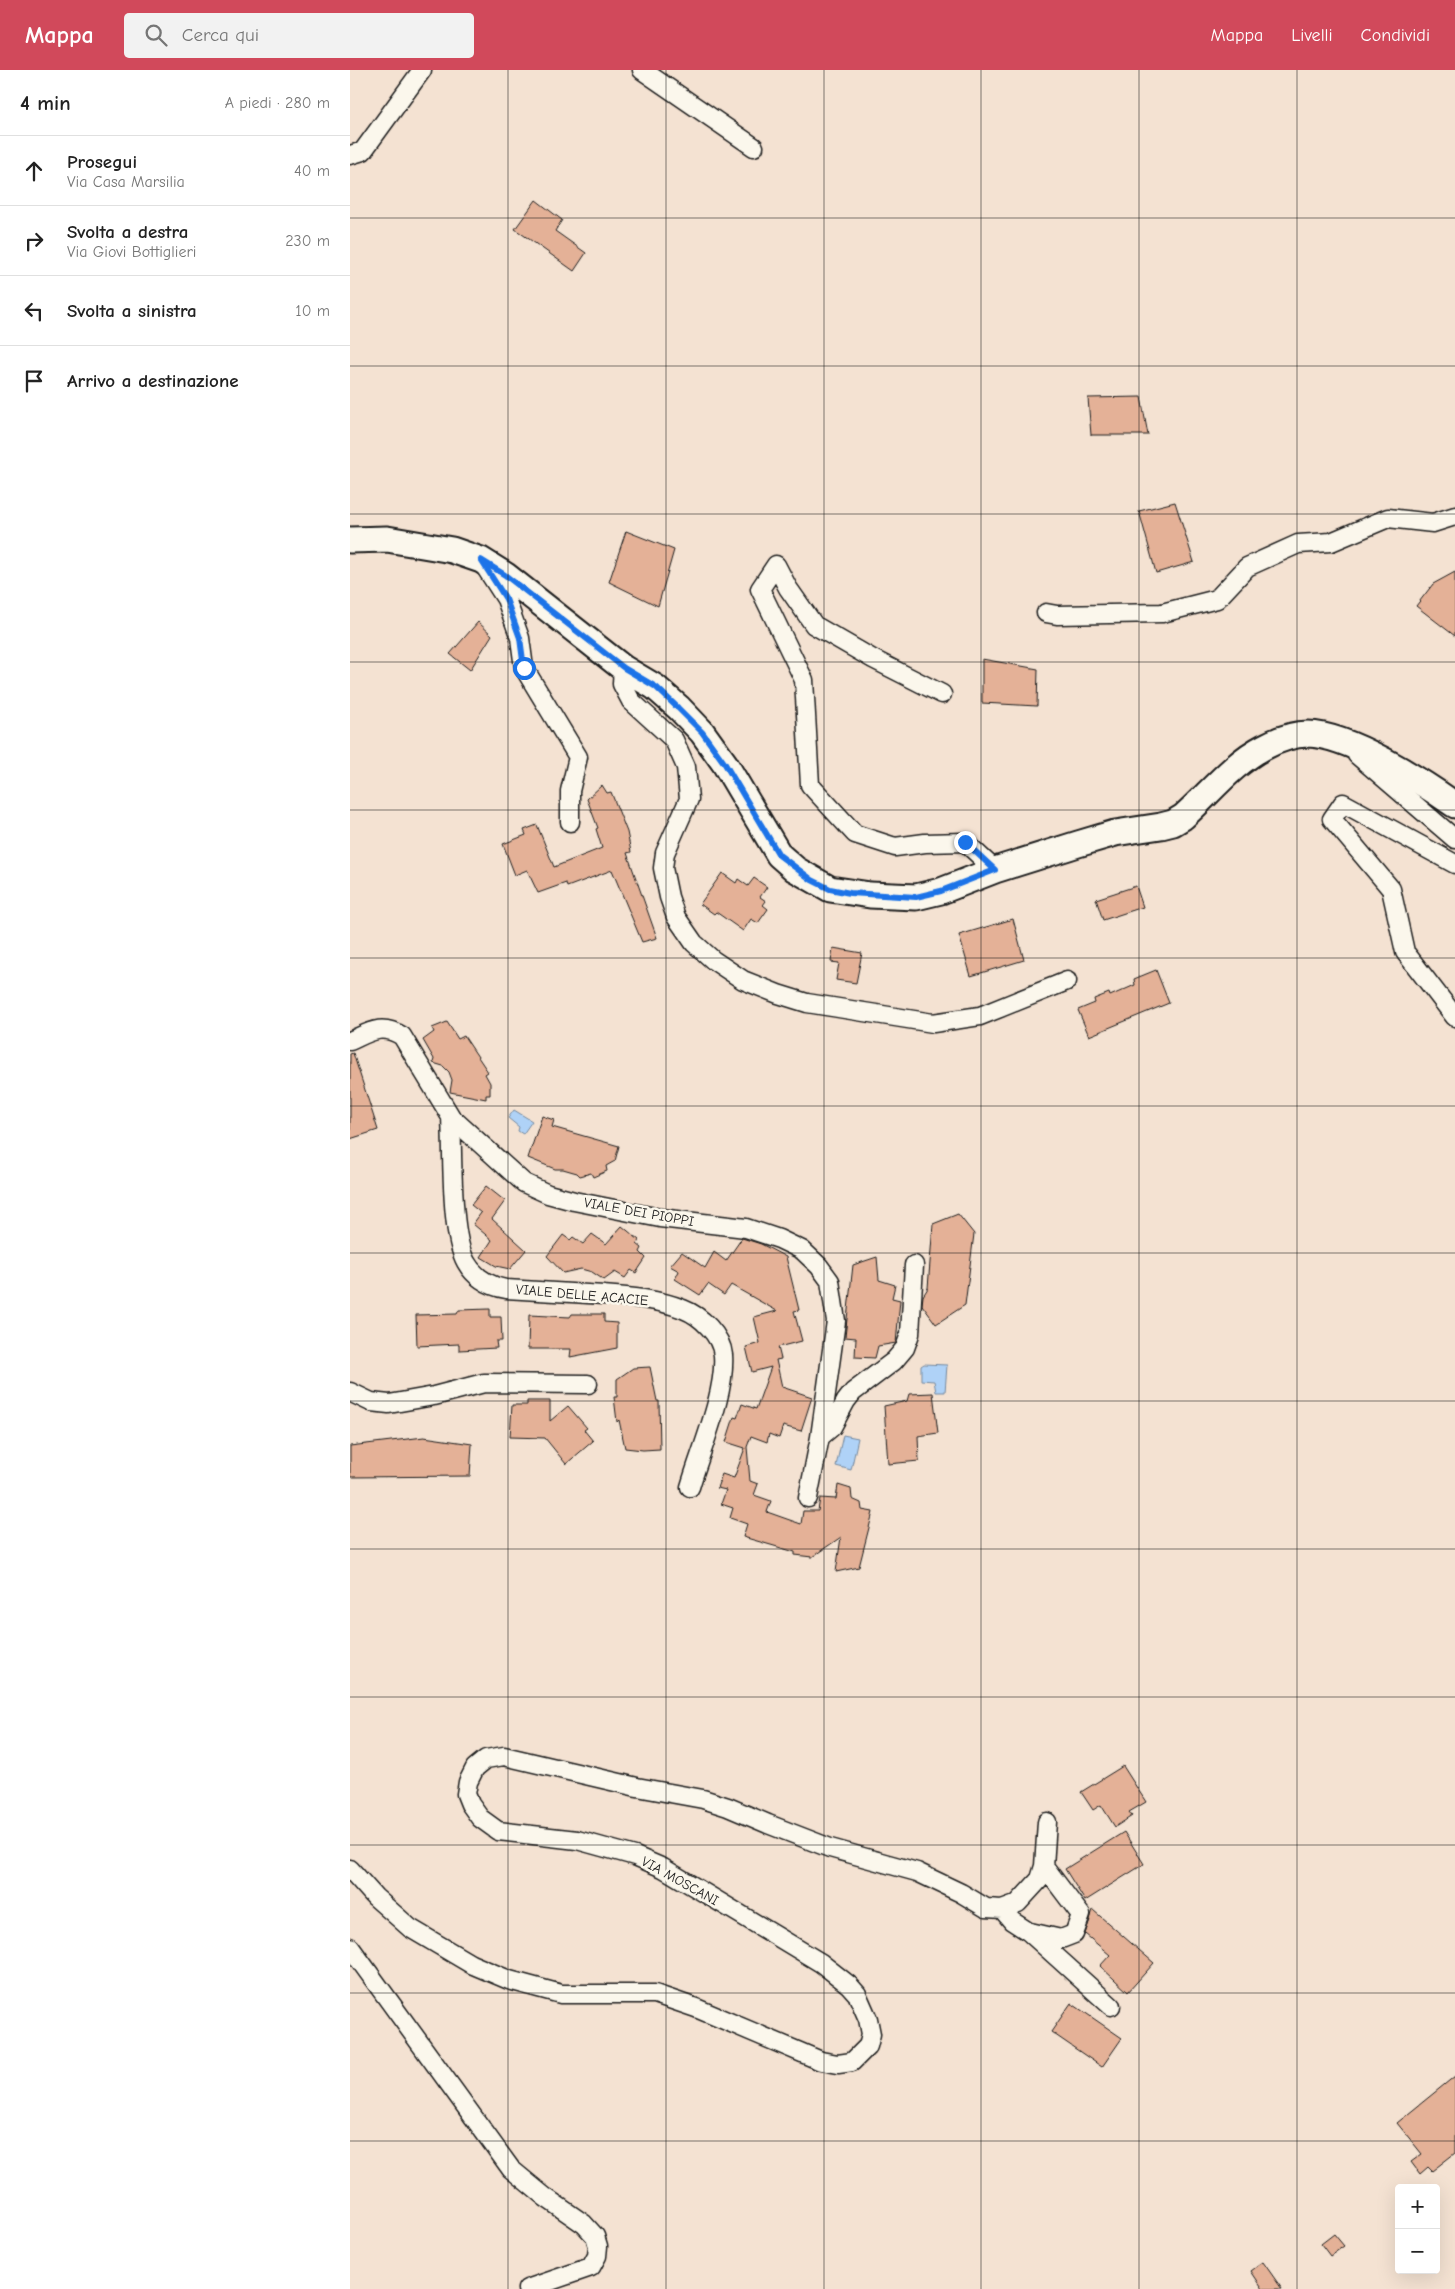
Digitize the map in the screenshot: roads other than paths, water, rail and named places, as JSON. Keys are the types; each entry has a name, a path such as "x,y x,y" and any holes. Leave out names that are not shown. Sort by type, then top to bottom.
{"street":[{"path":"350,155 363,152 422,70"},
{"path":"642,70 754,147"},
{"path":"1046,613 1057,615 1162,613 1217,599 1247,567 1298,544 1331,542 1388,518 1433,523 1455,516"},
{"path":"350,540 387,539 452,550 481,560 505,575 624,668 656,687 702,732 725,764 779,855 812,880 830,889 850,893 916,897 941,891 995,870 1115,833 1173,823 1187,814 1240,764 1264,747 1287,738 1307,734 1325,736 1343,743 1415,777 1455,806"},
{"path":"481,560 506,599 520,638 524,668 578,758 570,791 570,822"},
{"path":"942,694 873,659 814,625 788,588 776,565 760,589 804,680 810,785 855,834 895,847 925,843 965,842 995,870"},
{"path":"624,668 622,684 631,701 674,740 686,767 689,799 665,853 663,868 668,897 676,918 694,943 713,960 743,980 792,999 933,1023 980,1016 1067,981"},
{"path":"1343,743 1455,839"},
{"path":"1455,864 1343,803 1332,819 1391,889 1405,952 1455,1017"},
{"name":"VIALE DEI PIOPPI","path":"350,1041 380,1029 390,1029 402,1036 451,1117 524,1183 548,1194 660,1218 746,1228 780,1239 802,1250 819,1266 830,1281 835,1300 836,1321 820,1437 808,1498"},
{"name":"VIALE DELLE ACACIE","path":"451,1117 457,1233 466,1262 474,1274 487,1284 506,1289 640,1298 667,1304 696,1316 716,1335 722,1345 722,1378 690,1487"},
{"path":"820,1437 832,1427 853,1392 894,1361 905,1348 910,1334 914,1265"},
{"path":"350,1392 371,1402 389,1404 434,1396 484,1383 588,1384"},
{"name":"VIA MOSCANI","path":"350,1869 375,1897 410,1928 472,1964 509,1980 561,1994 655,1994 696,2008 821,2061 838,2064 852,2062 861,2055 868,2046 871,2034 863,2006 857,1994 848,1985 820,1963 663,1868 635,1856 577,1840 498,1831 480,1818 470,1804 466,1794 468,1782 475,1768 486,1759 504,1756 637,1787 702,1799 728,1807 830,1848 917,1872 961,1893 986,1908 1002,1909"},
{"path":"1047,1822 1044,1866 1040,1879 1018,1903 1002,1909 1012,1921 1029,1932 1111,2006"},
{"path":"1029,1932 1061,1939 1074,1934 1081,1915 1044,1866"},
{"path":"350,1947 511,2169 545,2197 584,2224 595,2236 598,2246 597,2256 591,2267 527,2289"}],"water":[{"path":"514,1110 532,1121 523,1134 518,1131 519,1127 508,1118"},
{"path":"924,1364 947,1365 945,1392 936,1392 934,1381 921,1380 921,1366"},
{"path":"843,1435 858,1438 851,1470 836,1466"}]}
